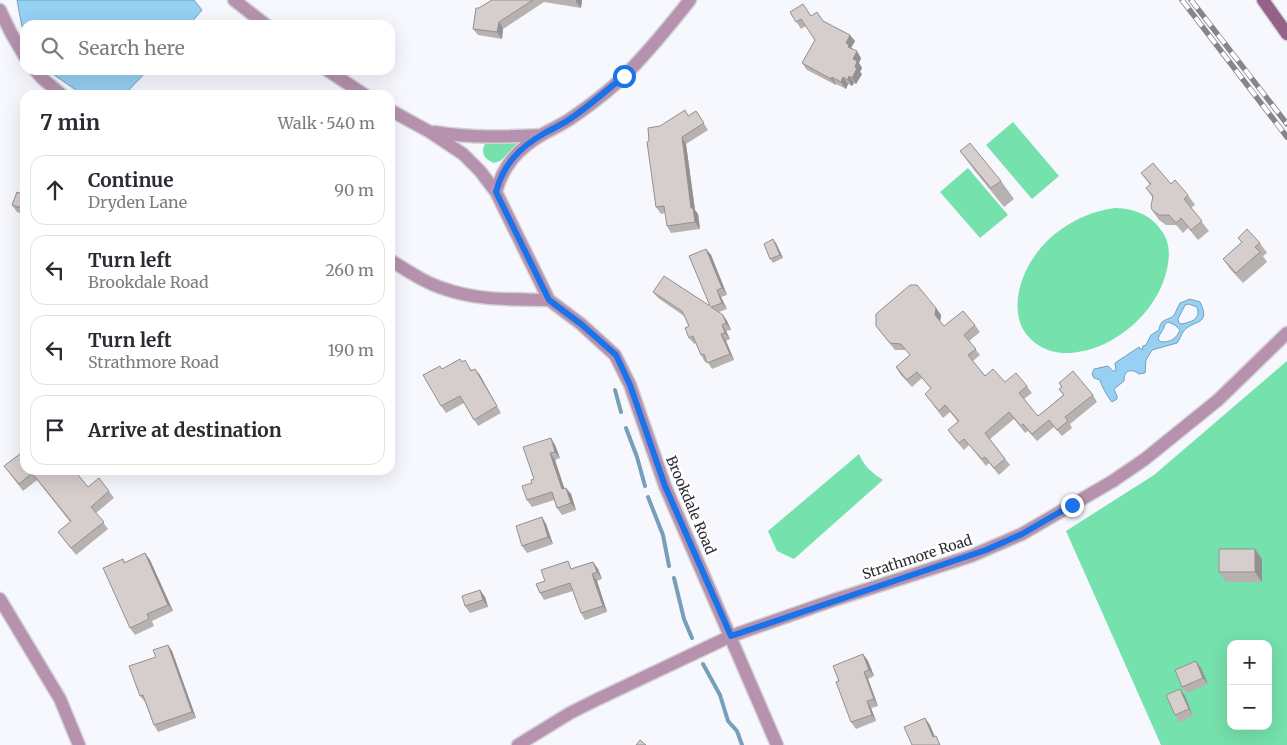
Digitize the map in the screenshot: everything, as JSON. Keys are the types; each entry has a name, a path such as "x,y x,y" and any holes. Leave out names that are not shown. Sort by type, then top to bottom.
{"street":[{"path":"234,0 260,20"},
{"path":"496,192 506,165 522,149 596,100 624,76 690,0"},
{"path":"1263,0 1287,34"},
{"path":"0,10 20,49"},
{"path":"39,75 56,90"},
{"path":"335,75 357,90"},
{"name":"Brookdale Road","path":"395,113 430,132 463,154 480,171 496,192 549,300 581,324 616,355 630,385 665,486 777,745"},
{"path":"430,132 463,137 541,135"},
{"path":"395,263 429,283 460,294 487,298 549,300"},
{"name":"Strathmore Road","path":"518,745 578,709 731,636 843,597 971,556 1022,534 1113,481 1146,459 1218,400 1287,333"},
{"path":"0,599 60,699 79,745"}],"green space":[{"path":"1013,122 1059,176 1032,199 986,145"},
{"path":"518,141 518,145 500,161 494,163 484,156 485,144 490,142"},
{"path":"968,168 1008,215 980,238 940,192"},
{"path":"1116,208 1135,211 1147,216 1157,225 1167,240 1169,256 1166,273 1160,289 1152,304 1140,318 1112,340 1079,352 1062,353 1042,347 1027,335 1021,325 1018,314 1019,291 1024,275 1042,246 1054,235 1083,217 1099,211"},
{"path":"1287,361 1287,745 1161,745 1066,531 1154,475"},
{"path":"859,454 869,469 883,480 794,559 777,551 768,531"}],"water":[{"path":"17,0 194,0 202,10 193,20 21,20"},
{"path":"54,75 143,75 129,90 76,90"},
{"path":"1190,299 1200,302 1204,315 1202,319 1187,328 1177,343 1152,350 1146,360 1145,373 1139,374 1128,371 1125,374 1124,381 1114,389 1117,399 1112,402 1100,380 1094,378 1092,374 1094,369 1108,366 1113,371 1116,371 1115,363 1139,347 1142,350 1151,335 1159,330 1161,323 1174,315 1180,303","holes":["1189,304 1197,307 1197,317 1192,321 1181,324 1178,319 1185,305","1168,322 1180,330 1173,339 1161,342 1158,339 1165,324"]}],"building":[{"path":"492,0 533,0 499,22 497,32 473,29 476,8"},
{"path":"803,4 811,16 817,12 823,21 850,35 846,43 849,45 848,47 857,51 853,59 857,61 855,67 857,68 852,78 849,76 848,80 843,77 841,82 832,77 831,79 802,63 815,40 801,19 796,22 790,12"},
{"path":"685,110 688,116 696,111 704,123 682,137 691,208 693,208 695,222 667,226 664,206 656,207 647,142 649,141 648,128 660,126"},
{"path":"970,143 1001,181 991,188 960,151"},
{"path":"1153,163 1171,184 1175,180 1188,195 1184,199 1202,221 1191,230 1181,218 1176,223 1169,215 1159,215 1152,210 1153,196 1146,188 1151,184 1141,173"},
{"path":"17,192 20,193 20,207 12,205"},
{"path":"1247,229 1260,243 1255,247 1260,252 1236,273 1223,259 1242,242 1238,238"},
{"path":"773,239 780,255 770,259 764,244"},
{"path":"706,249 722,288 717,290 722,303 711,307 723,315 726,323 722,325 725,333 721,334 730,354 707,363 704,354 701,355 693,336 689,338 685,328 689,326 682,311 653,292 664,276 710,306 689,256"},
{"path":"910,285 917,285 936,308 935,315 944,326 963,311 975,325 964,335 976,349 968,355 985,376 993,369 1005,382 1016,373 1027,386 1019,393 1038,416 1064,395 1059,389 1062,387 1059,383 1073,371 1093,395 1065,417 1068,421 1057,430 1049,420 1032,434 1023,424 1021,426 1009,412 985,433 1005,459 994,468 985,457 982,459 964,439 959,443 948,430 959,421 945,405 939,411 925,394 931,388 917,372 907,380 896,367 910,355 901,344 890,343 876,326 876,314"},
{"path":"460,359 462,362 465,360 471,371 475,369 497,406 474,420 460,396 441,406 423,375 440,366 442,369"},
{"path":"551,438 555,452 550,453 562,489 566,488 571,503 557,508 552,492 527,500 522,486 532,483 531,480 534,479 523,447"},
{"path":"20,454 20,475 30,475 19,484 4,466"},
{"path":"34,475 78,475 88,487 99,478 109,491 91,507 104,522 71,548 58,532 71,521"},
{"path":"542,517 548,537 522,546 516,526"},
{"path":"1219,549 1255,549 1255,572 1219,572"},
{"path":"145,553 168,605 147,614 149,619 130,628 103,568 123,559 124,563"},
{"path":"568,561 571,569 593,562 597,572 592,574 603,606 581,613 570,583 540,593 536,584 545,581 541,570"},
{"path":"480,590 483,600 465,606 462,596"},
{"path":"168,645 192,712 154,725 143,695 140,696 129,666 156,657 153,650"},
{"path":"863,654 869,670 864,672 874,699 867,701 872,715 851,722 836,682 839,681 833,666"},
{"path":"1196,661 1203,678 1182,687 1175,670"},
{"path":"1180,689 1189,709 1175,715 1166,695"},
{"path":"925,718 933,737 936,736 940,745 912,745 904,727"},
{"path":"640,740 646,745 636,745"}],"waterway":[{"path":"615,390 621,412"},
{"path":"626,428 645,486"},
{"path":"648,497 663,535 669,566"},
{"path":"674,578 684,619 692,638"},
{"path":"703,664 720,695 728,721 737,731 742,745"}],"railway":[{"path":"1182,0 1287,137"},
{"path":"1191,0 1287,124"}],"route":[{"path":"624,76 596,100 522,149 506,165 496,192 549,300 581,324 616,355 635,398 665,486 731,636 834,600 971,556 1022,534 1072,505"}]}
